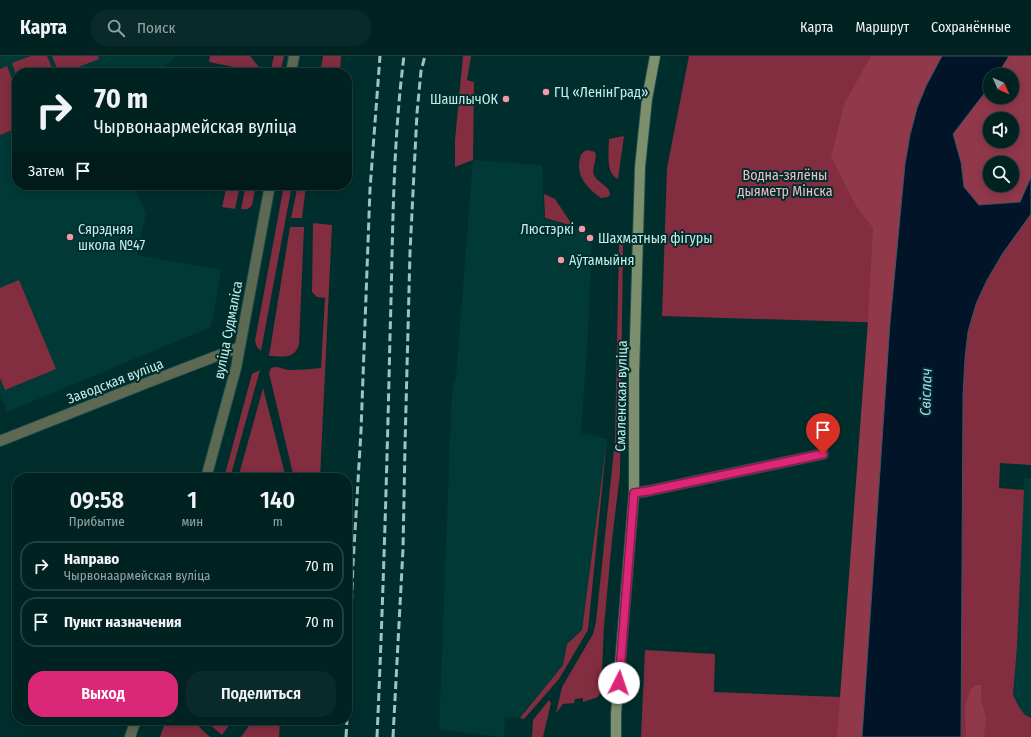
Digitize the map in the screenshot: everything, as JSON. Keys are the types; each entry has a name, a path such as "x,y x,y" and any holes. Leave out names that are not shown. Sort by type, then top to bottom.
{"main road":[{"name":"Смаленская вуліца","path":"616,737 616,714 634,493 634,375 640,167 647,99 655,56"}],"street":[{"path":"292,68 294,56"},
{"name":"вуліца Судмаліса","path":"207,473 236,368 269,190"},
{"name":"Заводская вуліца","path":"0,441 240,347"},
{"path":"634,493 823,454"},
{"path":"130,737 134,725"}],"shaded area":[{"name":"Сярэдняя школа №47","path":"0,56 176,56 163,68 12,68 12,190 135,190 146,213 137,255 221,270 211,327 7,412 0,394"},
{"path":"871,56 942,56 926,86 917,108 905,164 890,323 862,737 837,737 868,321 873,228 856,206 831,157 844,104"},
{"path":"1009,56 1031,56 1031,177 1020,202 979,205 964,187 961,162 953,134 983,95 983,104 1019,104 1019,68 1001,68"},
{"path":"473,160 542,165 544,219 592,233 588,335 581,433 607,439 582,630 567,644 563,665 520,718 505,717 504,737 439,730 452,389 456,378"},
{"path":"1024,478 1031,478 1031,718 1026,716 1018,707 1013,695 1017,647"},
{"path":"975,685 981,685 981,699 986,719 984,737 966,737 966,703 970,690"}],"green space":[{"path":"31,56 47,56 52,68 14,68 12,63"},
{"path":"52,56 98,56 99,59 76,68 57,68"},
{"path":"210,56 250,56 260,68 239,68 209,62"},
{"path":"274,56 284,56 281,68 271,68"},
{"path":"323,56 341,56 340,68 321,68"},
{"path":"463,56 471,56 467,80 474,82 473,160 455,167 455,140"},
{"name":"Водна-зялёны дыяметр Мінска","path":"689,56 942,56 937,63 905,164 890,323 662,316 667,168"},
{"path":"7,66 12,79 12,130 0,135 0,69"},
{"path":"624,136 618,179 611,172 609,167 609,139"},
{"path":"588,150 595,152 596,158 593,172 598,181 608,189 610,195 608,197 601,198 587,186 581,176 579,171 580,158 582,153"},
{"path":"226,190 239,190 235,209 222,207"},
{"path":"245,190 255,190 252,205 248,209 241,209"},
{"path":"283,190 291,190 261,351 257,347 255,341"},
{"path":"297,190 305,190 302,218 291,218"},
{"path":"544,194 555,199 573,226 545,218"},
{"path":"1031,214 1031,465 1000,463 999,488 1024,490 1017,647 1013,695 1025,715 1031,718 1031,737 961,737 963,396 964,364 968,332 978,300 992,270"},
{"path":"313,223 332,225 320,473 293,473 269,373 271,368 274,367 289,370 321,368 325,298 317,297 312,292"},
{"path":"290,227 304,227 299,345 297,350 291,355 269,356"},
{"path":"619,244 623,245 620,474 604,626 601,691 598,697 583,702 583,698 575,699 574,703 563,704 556,713 562,687 593,634 596,622 615,440"},
{"path":"19,280 56,369 5,390 0,378 0,288"},
{"path":"260,370 231,473 225,473 252,374"},
{"path":"263,388 285,473 239,473"},
{"path":"607,439 588,630 559,679 524,719 520,718 563,665 567,644 582,630"},
{"path":"645,650 715,654 714,692 840,697 864,704 862,737 641,737"},
{"path":"549,700 551,703 543,737 532,737 533,720"},
{"path":"164,725 197,725 210,737 160,737"},
{"path":"210,725 229,725 222,735"},
{"path":"249,725 280,725 279,737 241,737"}],"water":[{"name":"Свіслач","path":"942,56 1009,56 1001,68 983,68 983,95 953,134 961,162 964,187 979,205 1020,202 1031,177 1031,214 1003,253 987,280 976,304 968,332 963,396 961,737 862,737 890,323 905,164 917,108 926,86"}],"railway":[{"path":"352,589 361,431 370,189 380,56"},
{"path":"377,737 385,536 395,161 404,56"},
{"path":"393,737 403,549 410,252 417,113 421,71 425,56"},
{"path":"346,737 347,725"}],"place":[{"name":"ГЦ «ЛенінГрад»","path":"546,92"},
{"name":"ШашлычОК","path":"506,99"},
{"name":"Люстэркі","path":"582,229"},
{"name":"Сярэдняя школа №47","path":"70,237"},
{"name":"Шахматныя фігуры","path":"590,238"},
{"name":"Аўтамыйня","path":"561,260"}],"route":[{"path":"619,683 634,493 823,454"}]}
